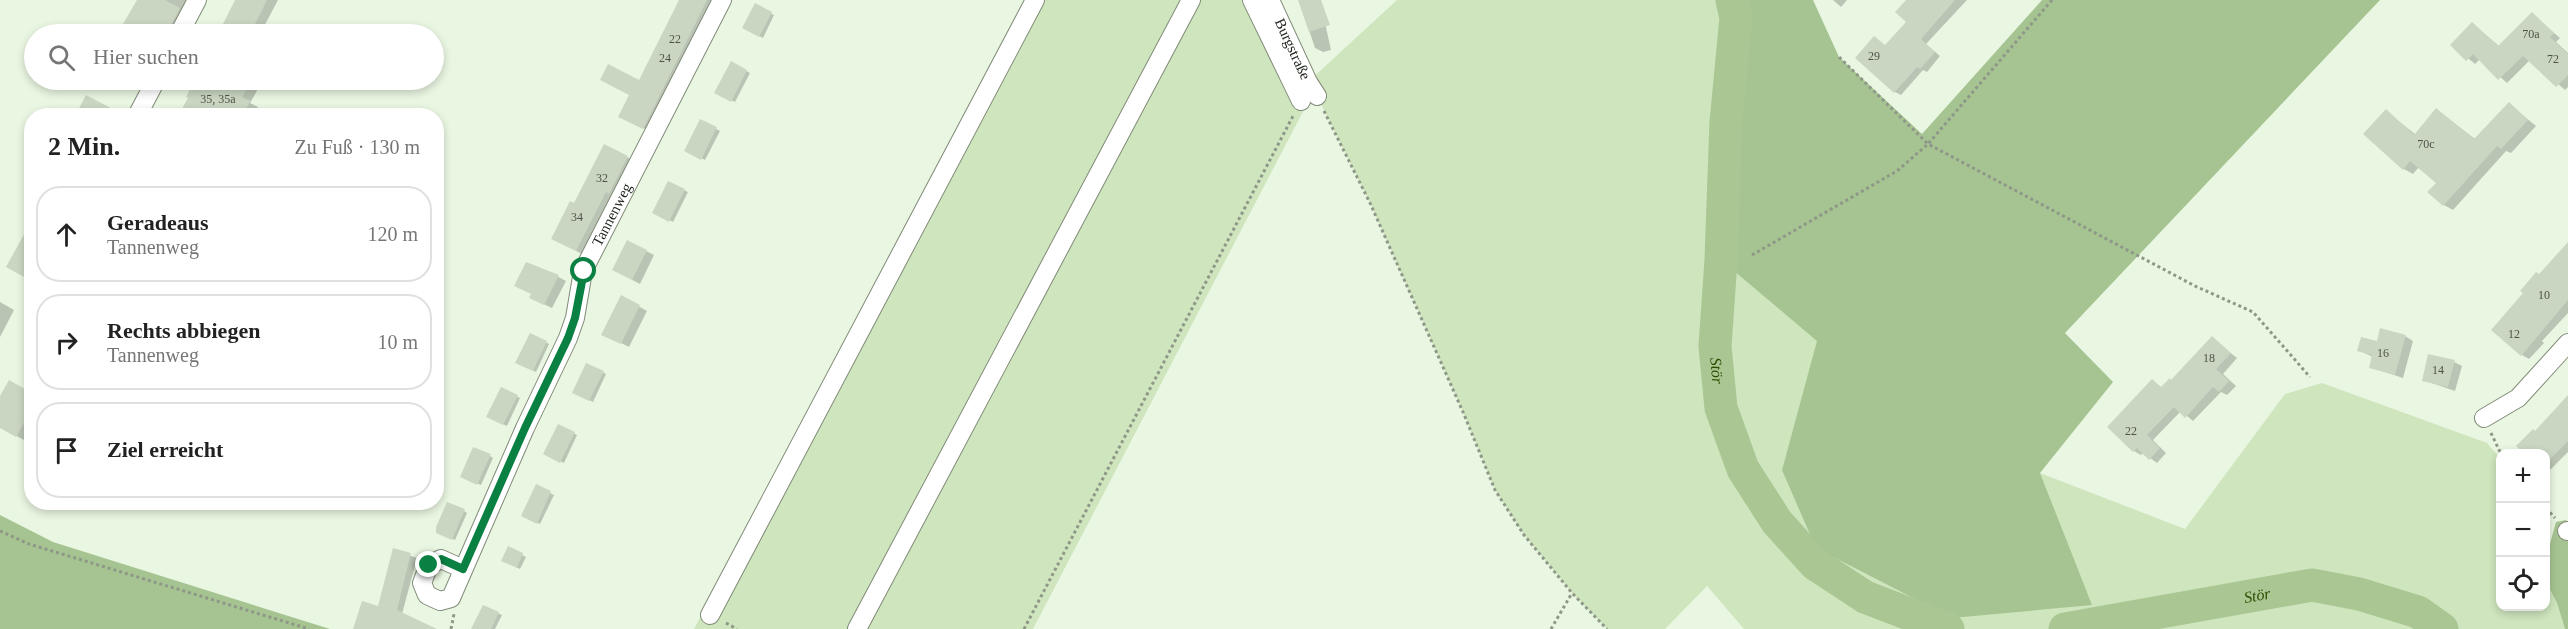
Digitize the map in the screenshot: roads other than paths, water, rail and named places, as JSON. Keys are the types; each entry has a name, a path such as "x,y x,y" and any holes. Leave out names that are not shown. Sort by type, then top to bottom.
{"street":[{"path":"184,24 197,0"},
{"name":"Tannenweg","path":"463,569 525,428 568,338 575,318 584,271 722,0"},
{"path":"710,615 1035,0"},
{"path":"857,629 1191,0"},
{"name":"Burgstraße","path":"1252,0 1309,98 1308,82 1270,0"},
{"path":"141,108 151,90"},
{"path":"2484,418 2518,398 2568,343"}],"waterway":[{"name":"Stör","path":"1732,0 1736,18 1726,122 1715,346 1721,408 1743,469 1777,522 1815,564 1865,597 1948,629"},
{"name":"Stör","path":"2065,629 2312,585 2359,594 2418,612 2442,629"}]}
